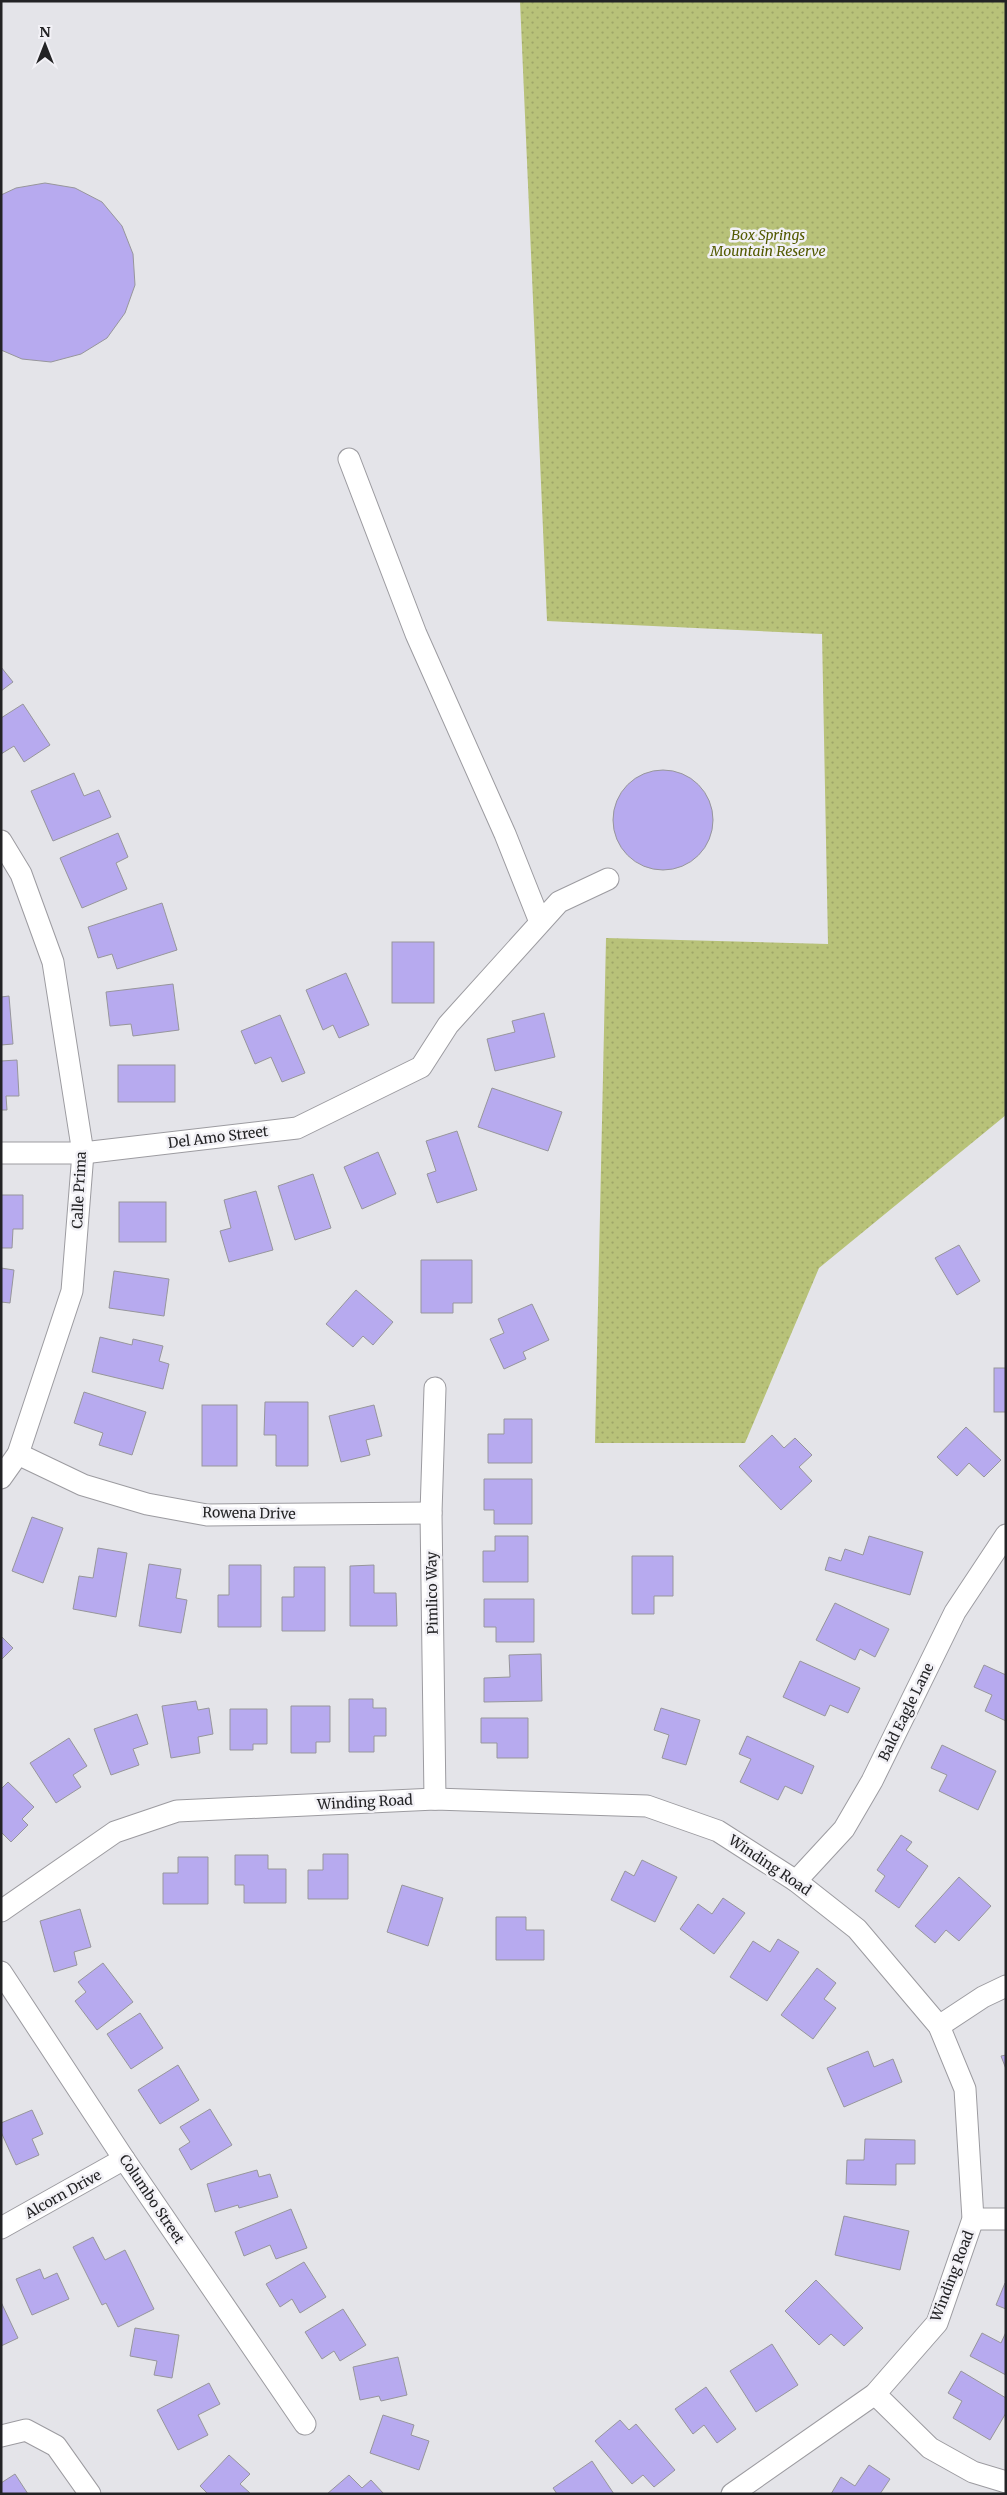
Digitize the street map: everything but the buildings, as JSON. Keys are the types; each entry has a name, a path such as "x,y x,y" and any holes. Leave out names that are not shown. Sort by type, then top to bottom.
{"street":[{"path":"349,459 416,634 505,834 540,922 559,902 608,879"},
{"name":"Calle Prima","path":"1,841 21,874 53,962 83,1153 72,1291 18,1454 1,1478"},
{"name":"Del Amo Street","path":"1,1153 83,1153 296,1128 421,1067 448,1026 540,922"},
{"name":"Pimlico Way","path":"435,1388 431,1513 435,1799"},
{"name":"Rowena Drive","path":"18,1454 83,1485 147,1504 207,1515 431,1513"},
{"name":"Bald Eagle Lane","path":"796,1881 844,1829 868,1789 955,1612 1006,1536"},
{"name":"Winding Road","path":"1,1911 115,1832 177,1811 435,1799 647,1806 718,1831 796,1881 857,1929 939,2026 965,2088 973,2220 937,2323 875,2394 732,2494"},
{"name":"Columbo Street","path":"1,1972 124,2159 304,2424"},
{"path":"939,2026 983,1996 1006,1986"},
{"name":"Alcorn Drive","path":"1,2228 124,2159"},
{"path":"973,2220 1006,2220"},
{"path":"875,2394 930,2448 973,2472 1006,2482"},
{"path":"1,2436 26,2430 56,2446 90,2494"}],"green space":[{"name":"Box Springs Mountain Reserve","path":"520,1 1006,1 1006,1115 819,1268 745,1443 595,1443 606,938 828,944 822,634 547,621"}]}
